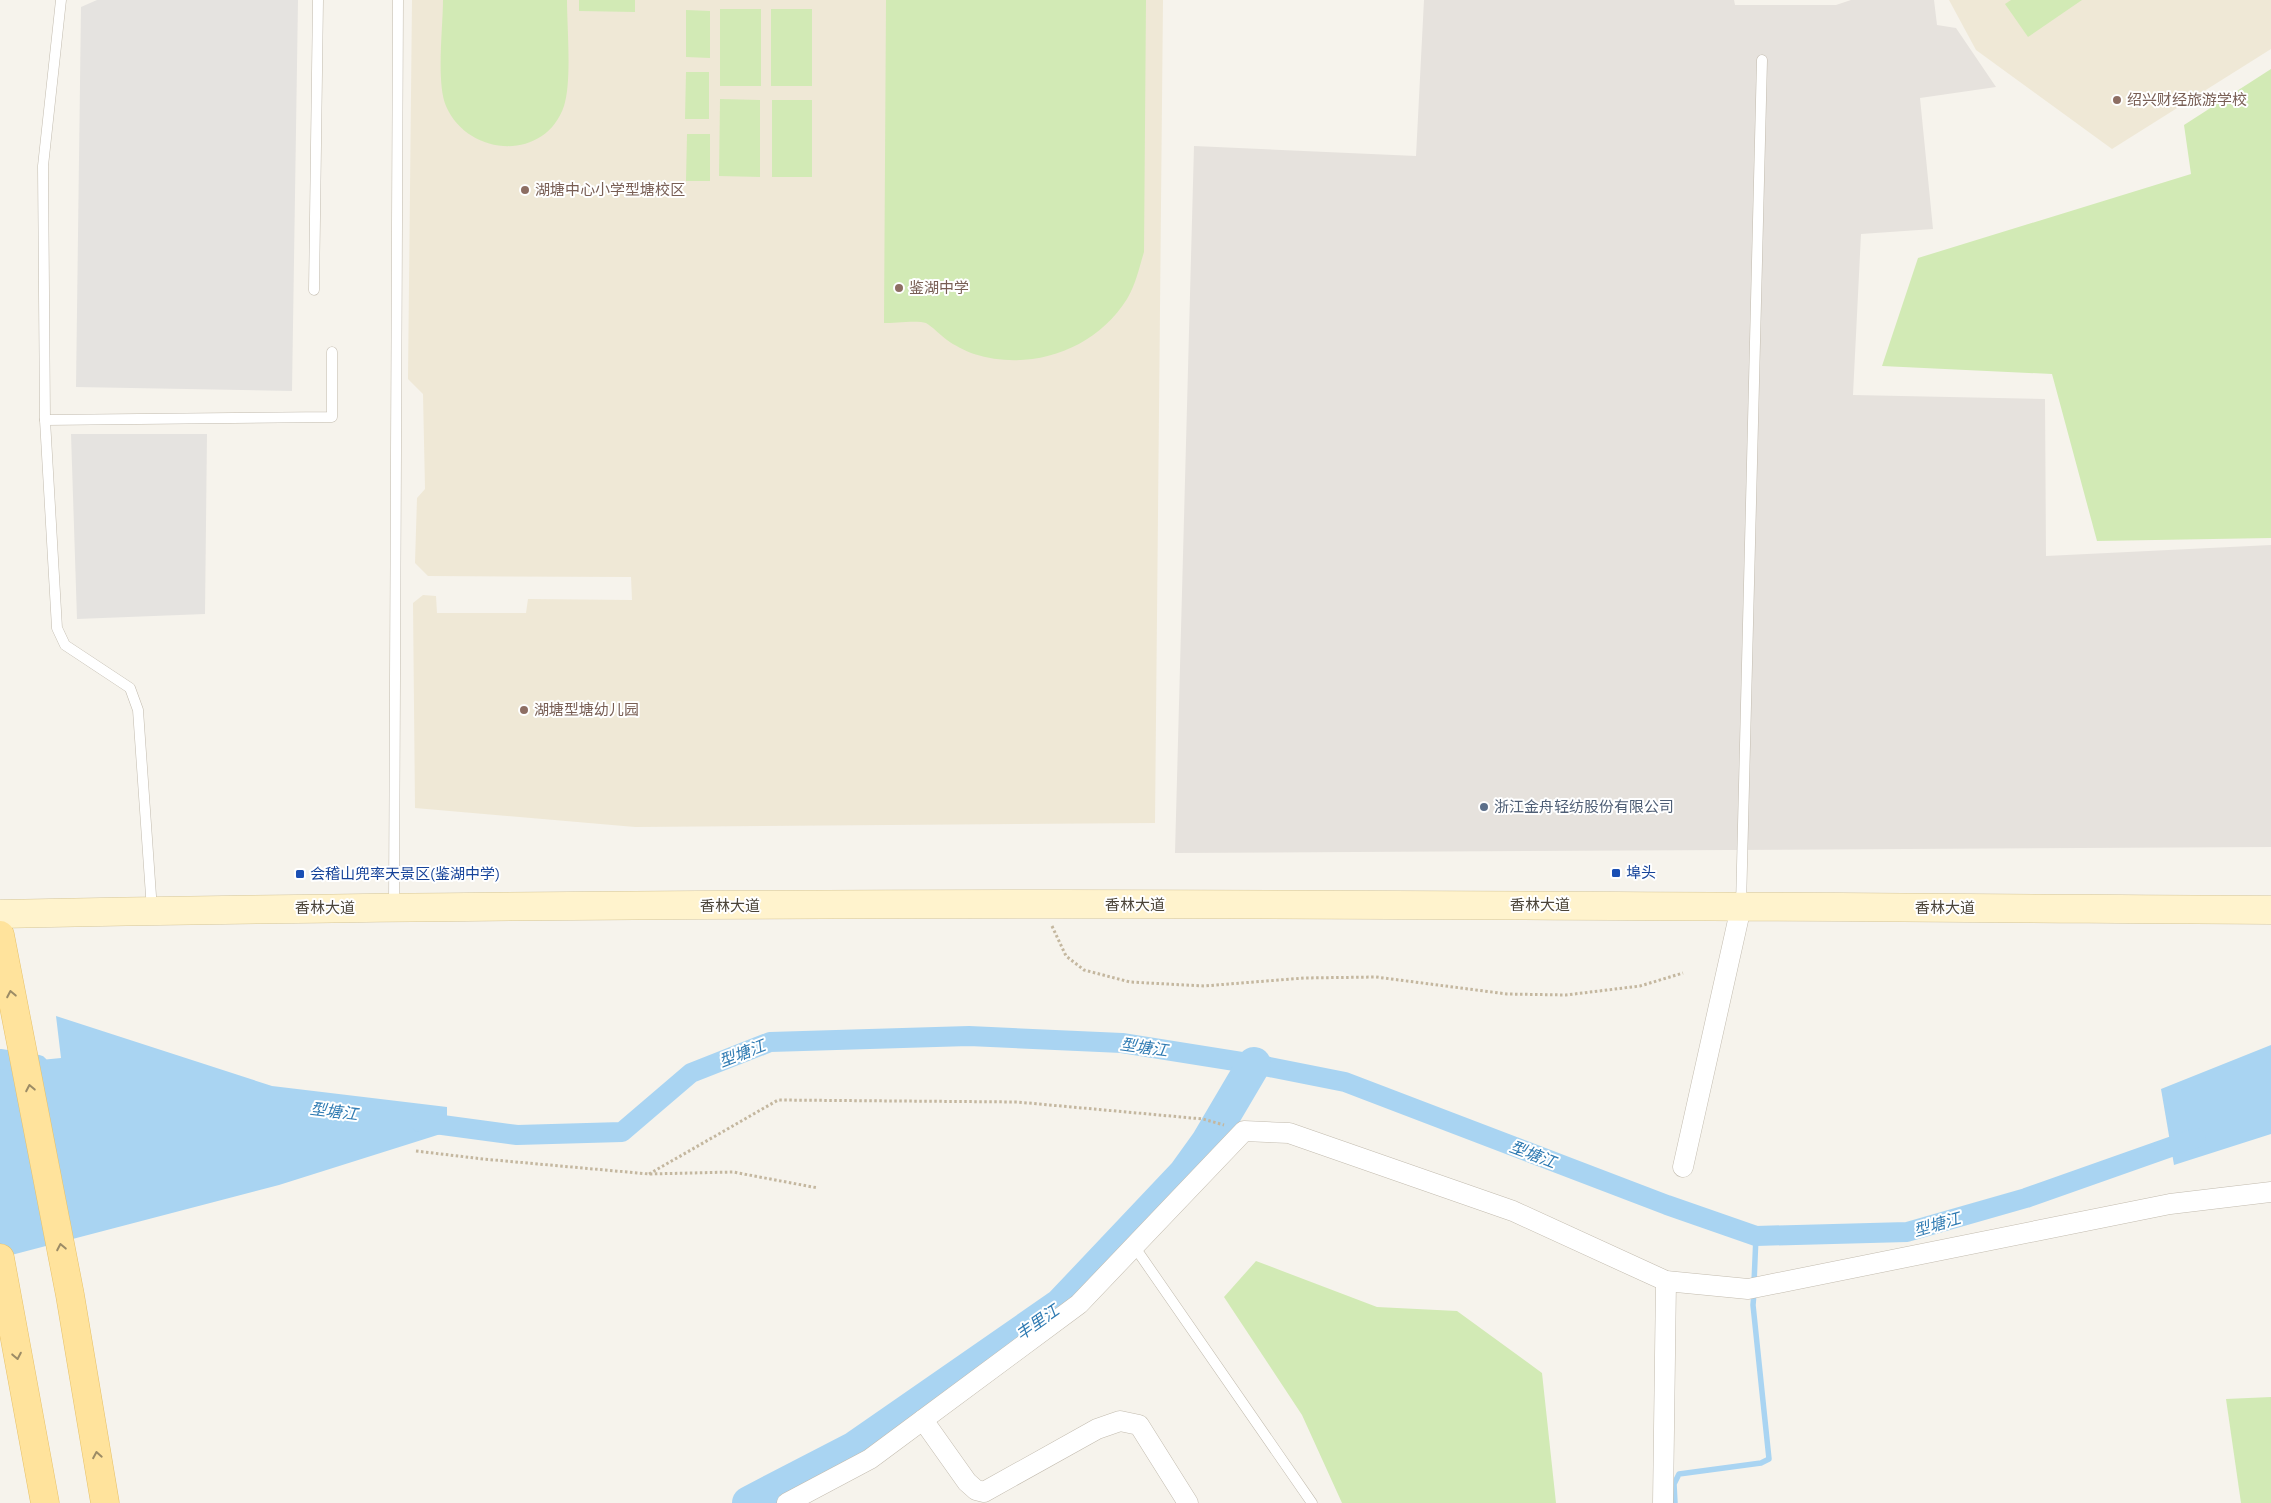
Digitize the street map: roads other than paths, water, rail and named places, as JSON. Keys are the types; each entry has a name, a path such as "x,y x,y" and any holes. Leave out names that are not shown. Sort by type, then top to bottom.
{"main road":[{"name":"香林大道","path":"0,914 394,908 1043,905 2271,910"},
{"path":"0,935 70,1295 105,1503"},
{"path":"0,1258 45,1503"}],"street":[{"path":"1683,1167 1741,907"},
{"path":"787,1503 870,1459 1079,1304 1244,1131 1289,1133 1513,1212 1666,1281 1752,1289 2170,1204 2271,1192"},
{"path":"1664,1503 1666,1281"},
{"path":"923,1420 967,1482 976,1490 984,1492 1097,1429 1120,1421 1139,1425 1188,1503"}],"lane":[{"path":"60,0 43,166 44,420 57,628 65,645 130,688 138,710 152,911"},
{"path":"314,290 318,0"},
{"path":"394,908 398,0"},
{"path":"1741,907 1762,60"},
{"path":"44,420 332,417 332,352"},
{"path":"1134,1246 1312,1503"}],"water":[{"path":"56,1016 272,1086 447,1107 447,1132 279,1185 0,1258 0,1064 61,1058"},
{"path":"2271,1045 2271,1134 2174,1165 2161,1089"}],"waterway":[{"name":"型塘江","path":"420,1122 517,1135 622,1132 691,1073 770,1042 969,1036 1122,1043 1254,1064 1345,1082 1667,1205 1756,1236 1907,1232 2026,1198 2196,1138"},
{"name":"型塘江","path":"0,1059 38,1065"},
{"name":"丰里江","path":"749,1503 855,1448 1061,1305 1185,1174 1208,1142 1254,1064"},
{"path":"1754,1283 1756,1236"},
{"path":"1675,1503 1674,1484 1679,1474 1761,1463 1769,1459 1753,1305 1754,1293"}],"place":[{"name":"绍兴财经旅游学校","path":"2117,100"},
{"name":"湖塘中心小学型塘校区","path":"525,190"},
{"name":"鉴湖中学","path":"899,288"},
{"name":"湖塘型塘幼儿园","path":"524,710"},
{"name":"浙江金舟轻纺股份有限公司","path":"1484,807"},
{"name":"埠头","path":"1616,873"},
{"name":"会稽山兜率天景区(鉴湖中学)","path":"300,874"}]}
